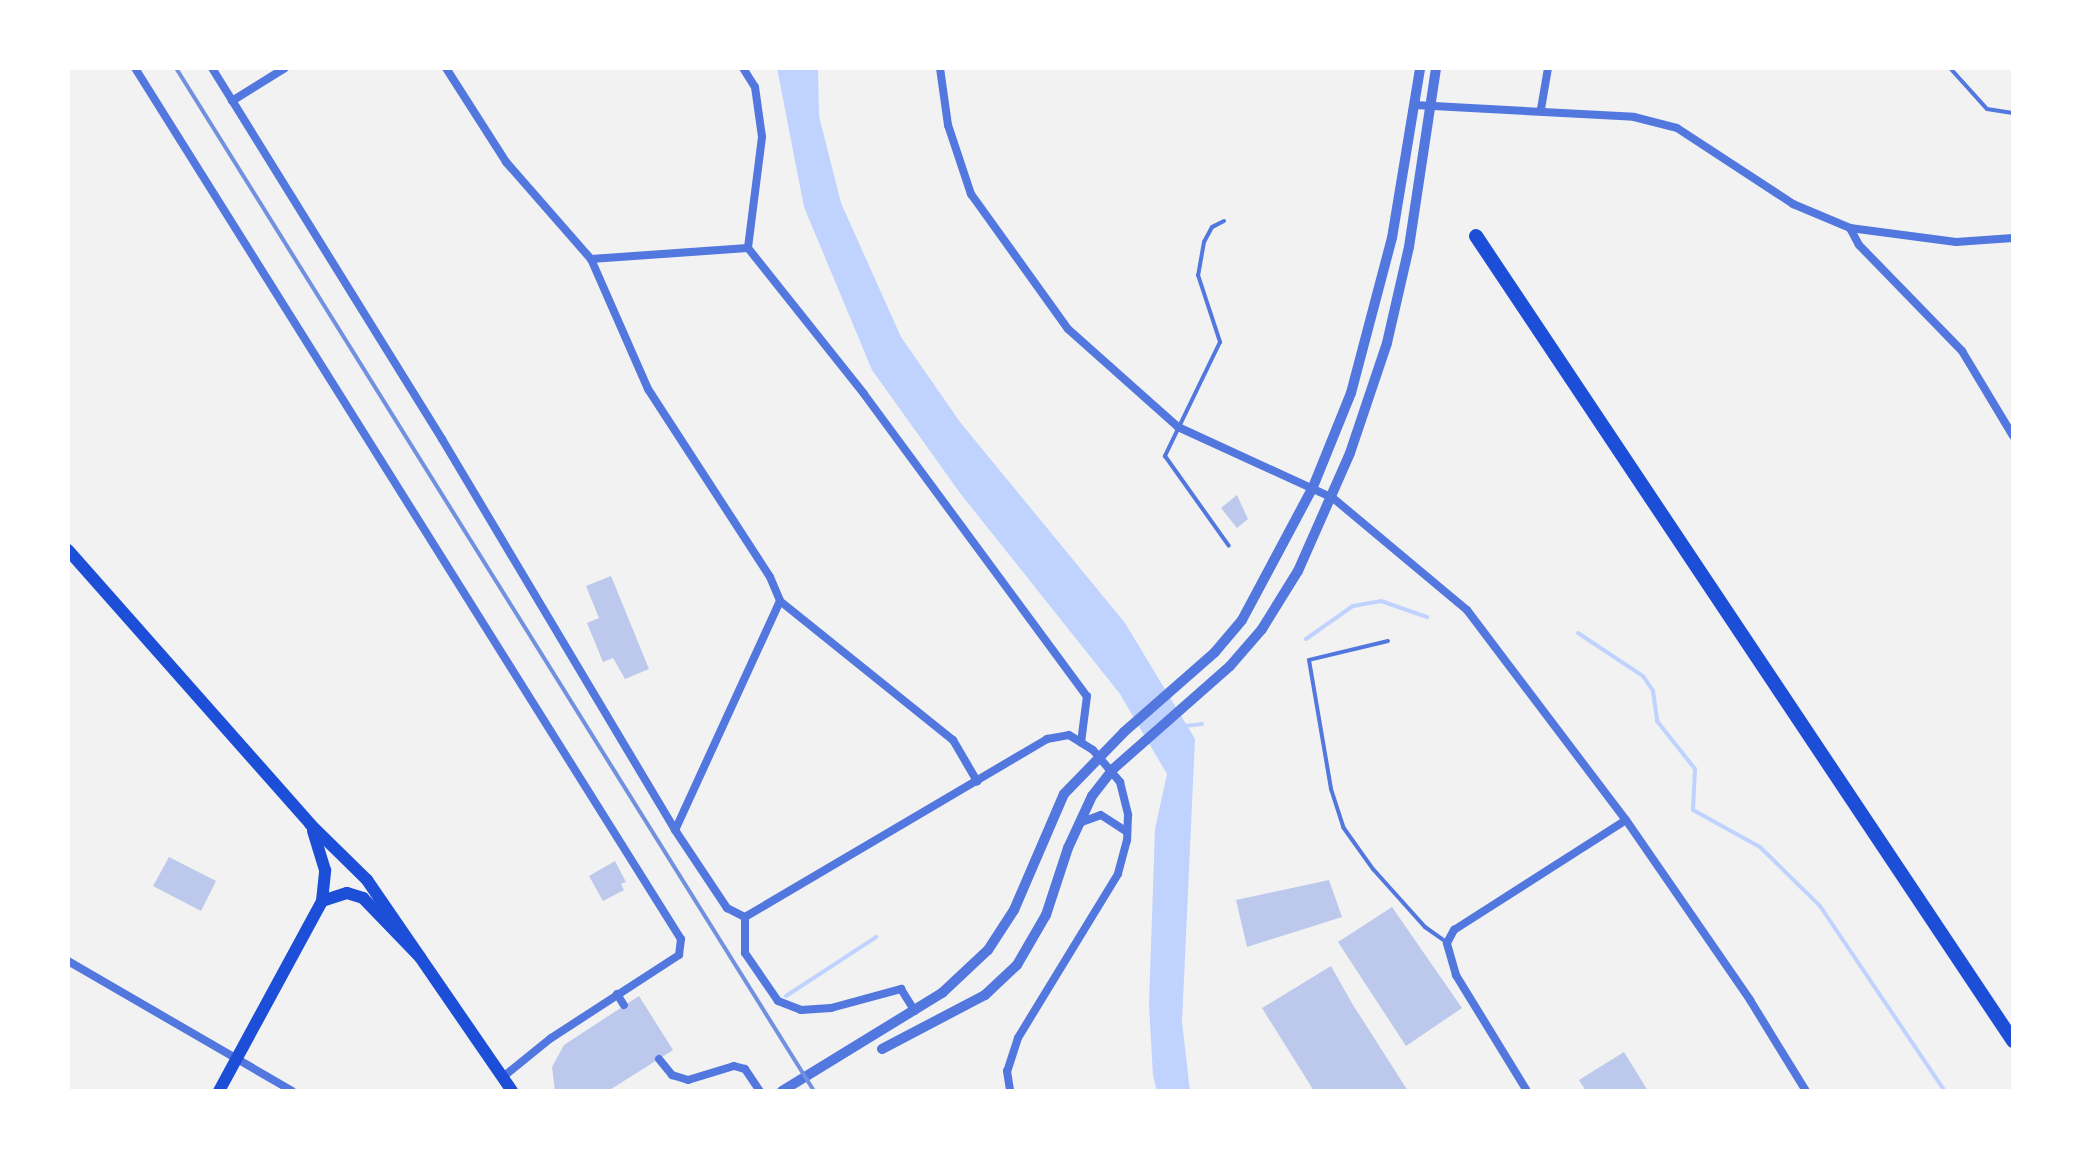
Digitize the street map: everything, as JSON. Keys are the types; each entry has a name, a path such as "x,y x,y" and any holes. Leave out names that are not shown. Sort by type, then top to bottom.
{"highway":[{"path":"1476,236 2013,1041"}],"main road":[{"path":"68,550 310,824 367,880 512,1091"},
{"path":"219,1091 322,901 325,870 310,824"},
{"path":"322,901 347,893 363,898 426,962"}],"street":[{"path":"135,68 681,939 679,955 617,994 504,1076"},
{"path":"212,68 675,830 727,908 745,917"},
{"path":"232,101 285,68"},
{"path":"446,68 506,162 591,259 648,389 770,577 780,601 953,740 977,781"},
{"path":"743,68 755,87 762,137 748,248 864,394 1087,696 1081,743"},
{"path":"940,68 948,125 971,194 1016,263 1092,356 1178,427 1333,498 1467,610 1626,820 1750,1000 1806,1091"},
{"path":"782,1091 915,1011 988,950 1014,910 1064,794 1099,756 1242,620 1313,487 1374,320 1420,68"},
{"path":"882,1049 985,995 1017,965 1046,915 1078,824 1112,770 1230,666 1262,629 1333,498 1387,343 1436,68"},
{"path":"1541,109 1548,68"},
{"path":"1415,105 1604,113 1677,128 1793,204 1850,228 1956,242 2013,238"},
{"path":"1850,228 1859,245 1962,351 2013,436"},
{"path":"591,259 748,248"},
{"path":"675,830 780,601"},
{"path":"745,917 1047,739 1069,735 1099,756 1112,770 1126,802 1127,832 1118,874 1018,1038 1007,1071 1010,1091"},
{"path":"1078,824 1101,815 1127,832"},
{"path":"1527,1091 1456,975 1447,943 1454,930 1626,820"},
{"path":"745,917 745,953 778,1001 801,1010 831,1008 901,989 915,1011"},
{"path":"68,961 292,1091"},
{"path":"617,994 624,1005"},
{"path":"659,1059 672,1075 688,1080 734,1066 745,1069 760,1091"}],"lane":[{"path":"1950,68 1987,109 2013,113"},
{"path":"1224,221 1212,227 1204,242 1198,275 1220,342 1165,456 1229,546"},
{"path":"1388,641 1309,660 1331,789 1343,827 1425,927 1447,943"}],"water":[{"path":"777,68 818,68 819,116 841,203 901,337 960,422 1125,623 1195,739 1182,1022 1190,1091 1157,1091 1153,1076 1149,1004 1155,829 1167,774 1120,694 960,493 872,370 804,207"}],"building":[{"path":"1237,495 1248,519 1237,528 1221,508"},
{"path":"611,576 649,669 625,679 613,658 603,662 587,623 599,618 586,586"},
{"path":"169,857 216,881 201,911 153,886"},
{"path":"615,861 626,882 621,884 624,890 603,901 589,876"},
{"path":"1329,880 1342,917 1247,947 1236,900"},
{"path":"1392,907 1462,1008 1406,1046 1338,942"},
{"path":"1331,966 1408,1091 1314,1091 1262,1008"},
{"path":"639,996 673,1050 608,1091 555,1091 552,1067 564,1045"},
{"path":"1624,1052 1648,1091 1586,1091 1579,1080"}],"waterway":[{"path":"1306,639 1353,606 1381,601 1427,617"},
{"path":"1578,633 1643,676 1653,691 1657,721 1695,769 1693,810 1760,847 1820,906 1945,1091"},
{"path":"1184,726 1202,724"},
{"path":"786,996 876,937"}],"railway":[{"path":"176,68 814,1091"}]}
